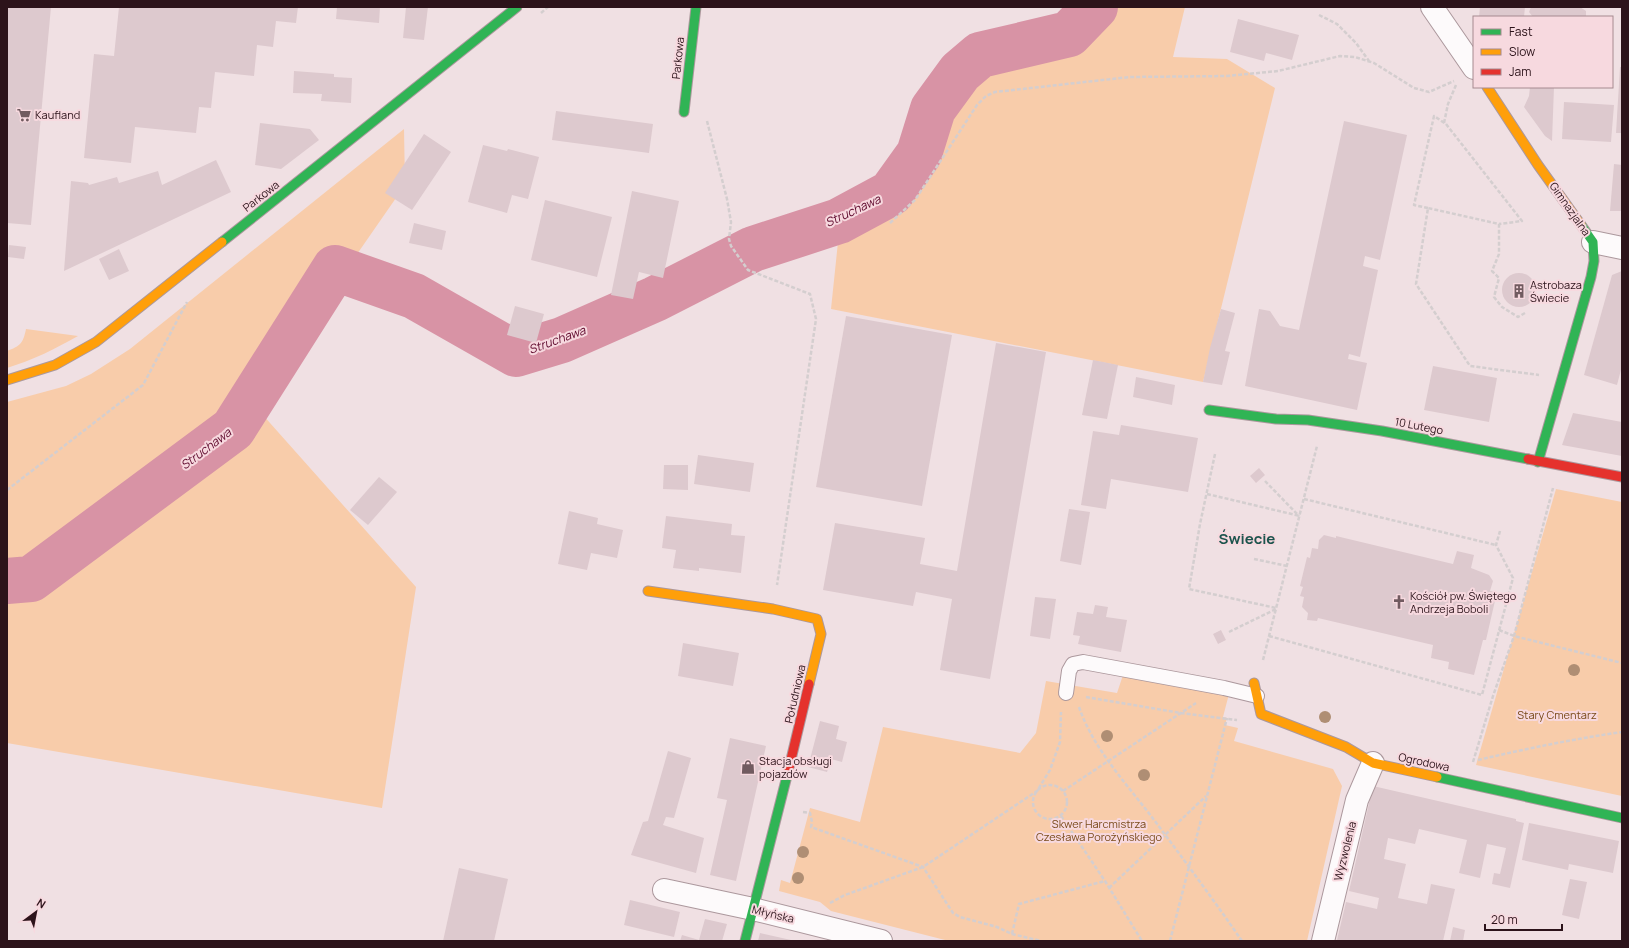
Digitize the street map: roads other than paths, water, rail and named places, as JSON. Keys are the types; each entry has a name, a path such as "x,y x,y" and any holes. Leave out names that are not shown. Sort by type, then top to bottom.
{"street":[{"name":"Parkowa","path":"7,380 55,365 96,342 517,7"},
{"name":"Parkowa","path":"684,112 696,7"},
{"path":"1432,7 1473,67"},
{"name":"Gimnazjalna","path":"1488,88 1538,165 1593,242 1594,261 1591,277 1538,462"},
{"path":"1593,242 1622,248"},
{"name":"10 Lutego","path":"1209,410 1276,419 1323,422 1382,431 1622,477"},
{"name":"Południowa","path":"648,591 773,609 817,619 821,634 800,725 745,941"},
{"name":"Ogrodowa","path":"1255,690 1261,714 1346,747 1373,763 1622,818"},
{"name":"Wyzwolenia","path":"1323,941 1357,800 1373,763"},
{"name":"Młyńska","path":"664,890 753,909 880,941"}],"lane":[{"path":"1071,694 1069,671 1073,664 1083,662 1224,688 1255,690"}],"waterway":[{"name":"Struchawa","path":"7,581 31,579 233,429 335,268 414,296 516,354 562,340 655,299 753,249 839,221 891,193 919,154 933,109 960,72 980,55 1069,34 1095,7"}],"place":[{"name":"Kaufland","path":"24,115"},
{"name":"Astrobaza Świecie","path":"1519,291"},
{"name":"Kościół pw. Świętego Andrzeja Boboli","path":"1399,602"},
{"name":"Stacja obsługi pojazdów","path":"748,767"}],"district":[{"name":"Świecie","path":"1247,539"}],"park label":[{"name":"Stary Cmentarz","path":"1557,715"},
{"name":"Skwer Harcmistrza Czesława Porożyńskiego","path":"1099,830"}]}
